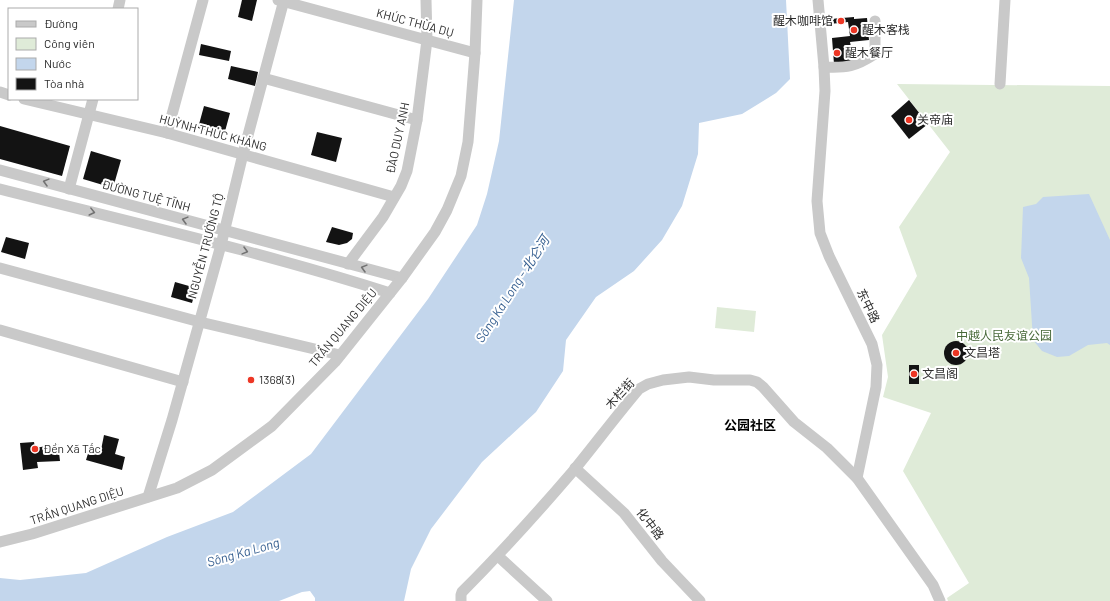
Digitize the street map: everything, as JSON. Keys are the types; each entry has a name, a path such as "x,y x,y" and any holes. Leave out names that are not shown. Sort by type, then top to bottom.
{"street":[{"path":"167,133 202,0"},
{"name":"KHÚC THỪA DỤ","path":"282,0 475,53"},
{"name":"NGUYỄN TRƯỜNG TỘ","path":"148,497 183,382 221,245 282,0"},
{"name":"ĐÀO DUY ANH","path":"348,264 383,217 407,170 417,120 427,40 426,0"},
{"name":"TRẦN QUANG DIỆU","path":"0,542 32,534 177,488 212,470 247,446 272,426 340,355 402,278 435,232 447,210 461,176 468,142 475,53 477,0"},
{"name":"东中路","path":"818,0 824,68 823,123 817,201 820,233 829,256 872,344 877,365 876,387 857,478"},
{"path":"1000,84 1005,0"},
{"path":"824,68 846,68 863,62 875,54 875,21"},
{"path":"263,78 417,120"},
{"name":"HUỲNH THÚC KHÁNG","path":"28,100 167,133 394,197"},
{"path":"69,189 94,100"},
{"name":"ĐƯỜNG TUỆ TĨNH","path":"0,170 402,278"},
{"path":"0,189 221,245 350,280 390,293"},
{"path":"0,268 200,322 340,355"},
{"path":"0,330 183,382"},
{"name":"木栏街","path":"462,596 575,468 639,389 648,384 662,380 689,378 750,380 757,382 794,422 827,448 857,478"},
{"name":"化中路","path":"575,468 624,513 662,561 700,601"},
{"path":"857,478 933,585 940,601"},
{"path":"498,556 547,601"}],"green space":[{"name":"中越人民友谊公园","path":"897,84 1110,86 1110,601 948,601 947,598 969,583 903,471 931,413 883,397 888,377 882,335 917,276 899,227 950,152"},
{"path":"717,307 756,311 754,332 715,328"}],"water":[{"path":"514,0 786,0 790,79 776,93 742,114 699,123 698,154 682,206 662,240 634,271 596,297 566,340 563,371 536,412 482,462 431,529 411,569 404,601 315,601 315,598 310,591 302,592 279,601 0,601 0,578 20,580 86,573 167,537 233,512 311,454 428,299 477,225 487,194 499,141"},
{"path":"1089,194 1110,240 1110,345 1107,343 1088,345 1069,356 1057,357 1042,351 1033,340 1029,278 1021,258 1023,207 1036,204 1043,197"}],"building":[{"path":"242,0 257,0 252,21 238,17"},
{"path":"854,17 854,19 867,18 869,40 850,42 851,47 854,47 855,62 834,64 832,38 850,36 848,22 830,24 830,19"},
{"path":"201,44 231,51 229,61 199,55"},
{"path":"231,66 258,72 255,86 228,79"},
{"name":"关帝庙","path":"909,100 928,124 909,139 891,116"},
{"path":"204,106 230,113 224,135 198,128"},
{"path":"0,126 70,146 62,176 0,159"},
{"path":"317,132 342,138 336,162 311,155"},
{"path":"91,151 121,160 113,188 83,179"},
{"path":"332,227 353,233 352,239 347,243 339,245 326,242"},
{"path":"6,237 29,243 25,259 1,252"},
{"path":"175,282 196,288 192,303 171,297"},
{"name":"文昌塔","path":"956,341 961,342 967,348 967,358 961,364 956,365 951,364 945,358 944,353 945,348 951,342"},
{"name":"文昌阁","path":"909,365 919,365 919,384 909,384"},
{"path":"104,435 119,439 115,454 125,457 122,470 86,460 90,447 101,450"},
{"path":"34,442 35,448 58,444 60,461 37,462 38,468 23,470 20,443"}],"place":[{"name":"醒木咖啡馆","path":"841,21"},
{"name":"醒木客栈","path":"854,30"},
{"name":"醒木餐厅","path":"837,53"},
{"name":"关帝庙","path":"909,120"},
{"name":"文昌塔","path":"956,353"},
{"name":"文昌阁","path":"914,374"},
{"name":"1368(3)","path":"251,380"},
{"name":"Đền Xã Tắc","path":"35,449"}],"district":[{"name":"公园社区","path":"750,425"}],"water label":[{"name":"Sông Ka Long - 北仑河","path":"512,289"},
{"name":"Sông Ka Long","path":"243,552"}]}
